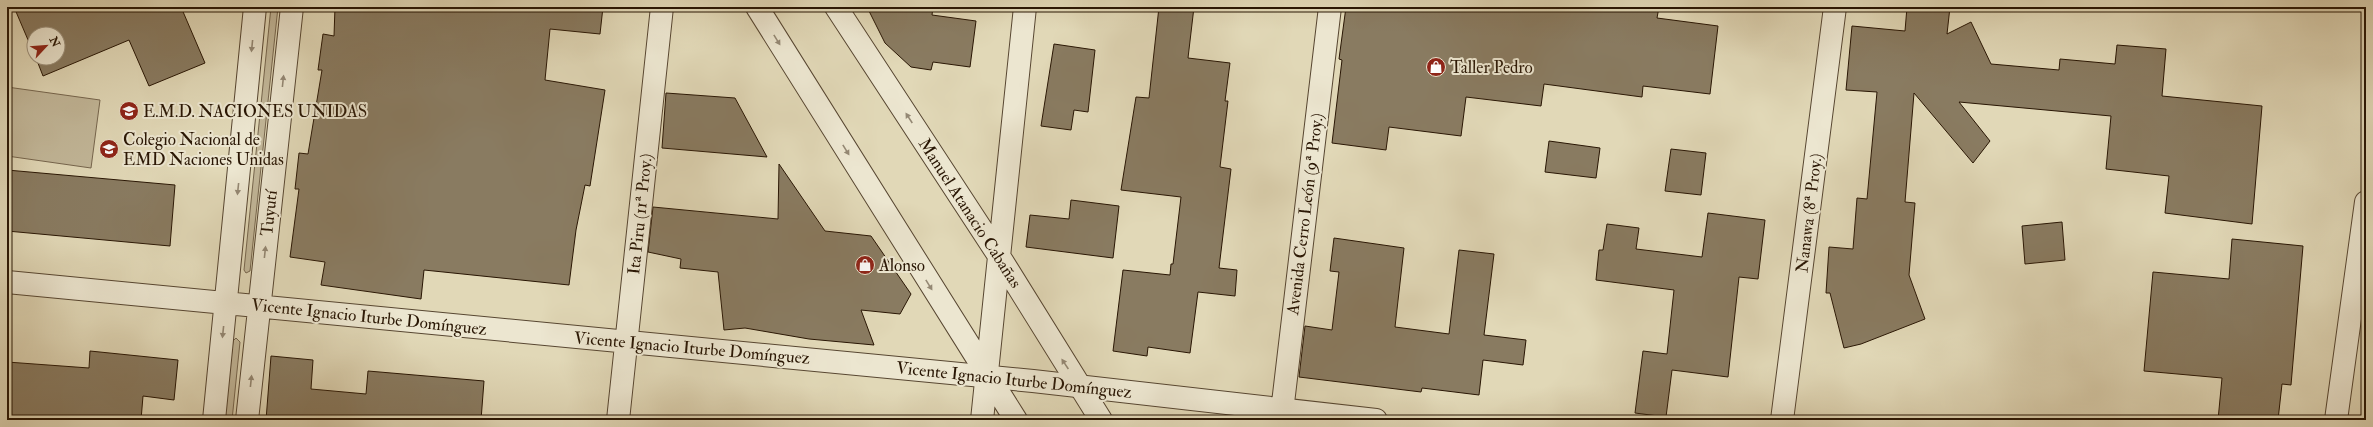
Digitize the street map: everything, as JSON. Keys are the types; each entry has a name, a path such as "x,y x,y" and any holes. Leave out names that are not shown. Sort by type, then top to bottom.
{"street":[{"name":"Tuyutí","path":"214,420 227,303 255,7"},
{"name":"Tuyutí","path":"247,420 292,7"},
{"name":"Ita Piru (11ª Proy.)","path":"618,420 662,7"},
{"path":"757,7 986,376 1016,420"},
{"name":"Manuel Atanacio Cabañas","path":"836,7 999,256 1101,420"},
{"path":"982,420 1025,7"},
{"name":"Avenida Cerro León (9ª Proy.)","path":"1281,415 1330,7"},
{"name":"Nanawa (8ª Proy.)","path":"1782,420 1835,7"},
{"path":"2336,420 2366,202"},
{"name":"Vicente Ignacio Iturbe Domínguez","path":"7,282 986,376 1080,386 1281,415 1376,420"}],"shaded area":[{"path":"271,7 278,7 250,271 246,273 244,270"},
{"path":"7,87 100,100 91,168 7,156"},
{"path":"236,338 240,342 232,420 224,420 233,341"}],"building":[{"path":"14,7 181,7 205,63 149,86 129,40 43,76 39,66 66,66 66,26 26,26 26,35"},
{"path":"335,7 603,7 600,34 550,29 545,80 605,90 590,186 585,185 576,230 569,285 424,270 421,299 321,285 325,262 290,257 299,189 295,189 299,153 308,154 322,70 318,70 323,34 334,36"},
{"path":"867,7 933,7 932,15 976,21 970,67 933,62 931,70 911,67 885,43"},
{"path":"1159,7 1194,7 1188,58 1230,63 1225,101 1228,101 1220,167 1231,169 1219,268 1237,270 1235,296 1198,292 1190,353 1148,347 1147,356 1113,351 1123,270 1170,275 1171,264 1173,264 1181,197 1121,190 1136,97 1149,98"},
{"path":"1346,7 1659,7 1657,18 1718,26 1710,94 1643,86 1642,97 1544,84 1541,106 1466,97 1461,136 1389,127 1386,150 1332,143 1342,60 1339,59"},
{"path":"1907,7 1950,7 1947,34 1971,22 1991,64 2059,70 2060,59 2115,64 2117,45 2166,49 2162,96 2262,106 2252,224 2165,213 2169,176 2106,169 2111,116 1959,102 1990,141 1973,163 1914,93 1905,202 1915,203 1909,275 1925,319 1861,344 1844,348 1830,293 1826,293 1829,247 1853,249 1857,198 1867,199 1877,92 1846,90 1852,26 1905,31"},
{"path":"1054,44 1095,50 1088,112 1074,110 1071,130 1041,126"},
{"path":"666,93 735,98 767,157 662,148"},
{"path":"1549,141 1600,148 1596,178 1545,172"},
{"path":"1671,149 1706,153 1701,195 1665,191"},
{"path":"779,164 825,231 871,236 911,294 900,314 861,310 874,345 809,339 745,328 724,330 718,272 680,268 681,259 648,252 653,207 778,219"},
{"path":"7,170 175,185 170,246 7,231"},
{"path":"1071,200 1119,206 1113,258 1026,247 1030,215 1069,219"},
{"path":"1708,213 1765,220 1758,279 1739,277 1728,377 1672,370 1666,417 1635,413 1643,351 1667,354 1674,290 1596,280 1599,250 1603,250 1607,224 1639,228 1636,249 1702,257"},
{"path":"2062,222 2065,260 2025,264 2022,226"},
{"path":"1334,238 1404,248 1395,327 1449,334 1459,250 1494,254 1484,335 1526,340 1523,365 1483,360 1479,395 1422,388 1421,392 1299,377 1305,326 1332,330 1339,272 1330,271"},
{"path":"2232,239 2303,246 2291,385 2282,384 2278,420 2218,420 2222,378 2144,371 2153,272 2229,279"},
{"path":"90,351 178,360 174,400 143,396 141,420 7,420 7,362 89,368"},
{"path":"271,356 313,360 311,389 366,394 368,371 484,381 481,420 266,420"}],"place":[{"name":"Taller Pedro","path":"1436,67"},
{"name":"E.M.D. NACIONES UNIDAS","path":"129,111"},
{"name":"Colegio Nacional de EMD Naciones Unidas","path":"109,149"},
{"name":"Alonso","path":"865,265"}]}
